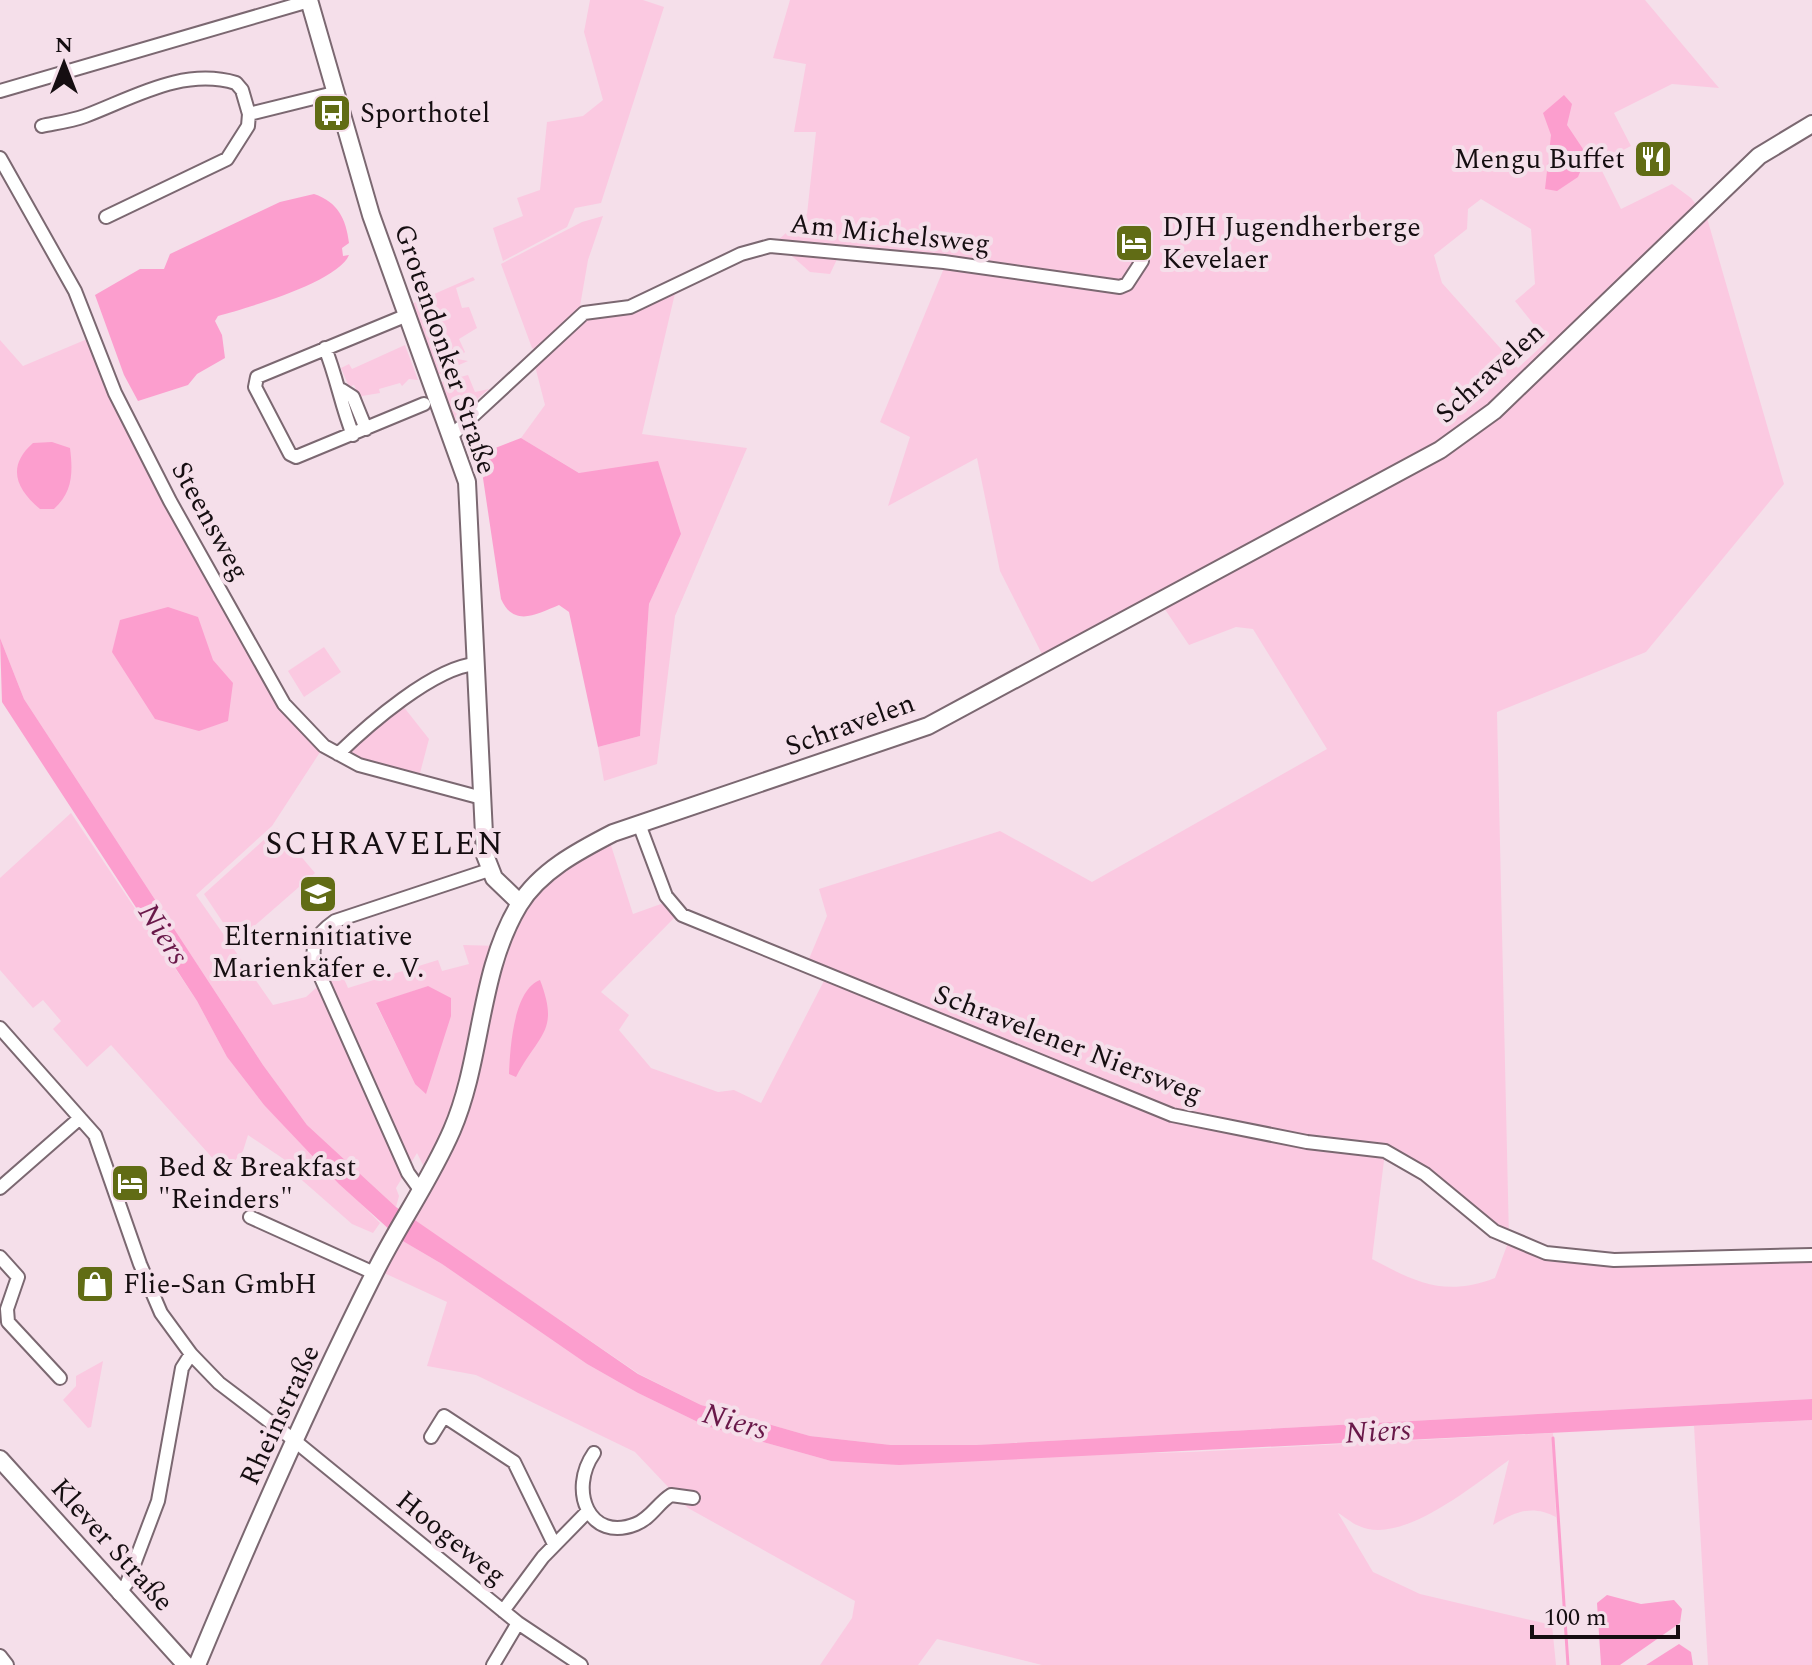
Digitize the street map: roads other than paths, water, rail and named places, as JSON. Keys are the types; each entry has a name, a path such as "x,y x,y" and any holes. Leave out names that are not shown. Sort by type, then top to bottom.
{"main road":[{"name":"Grotendonker Straße","path":"309,0 334,93 405,316 468,488 485,855 489,870"},
{"name":"Schravelen","path":"417,1198 463,1102 499,946 520,903 540,879 573,854 639,824 928,726 1440,450 1494,411 1753,162 1775,143 1812,124"},
{"path":"489,870 520,903"},
{"name":"Rheinstraße","path":"197,1665 295,1442 374,1273 417,1198"},
{"name":"Klever Straße","path":"0,1459 186,1665"},
{"path":"170,1648 189,1650 206,1646"}],"street":[{"path":"0,91 309,0"},
{"path":"42,126 80,118 143,91 191,80 236,83 242,90 249,114 248,126 227,159 106,217"},
{"path":"249,114 334,93"},
{"name":"Steensweg","path":"0,158 75,291 115,393 170,501 284,704 306,732 359,765 482,798"},
{"name":"Am Michelsweg","path":"450,437 584,313 630,307 741,254 770,246 944,262 1114,286 1127,284 1142,261"},
{"path":"405,316 257,377 255,387 293,456 300,457 424,404"},
{"path":"325,348 342,390 340,402 353,435"},
{"path":"342,390 353,397 366,429"},
{"path":"338,754 364,728 417,690 455,669 476,664"},
{"name":"Schravelener Niersweg","path":"639,824 666,896 682,915 1160,1111 1213,1125 1394,1155 1509,1240 1546,1253 1614,1260 1812,1255"},
{"path":"417,1198 318,971 313,945 316,937 335,921 489,870"},
{"name":"Hoogeweg","path":"0,1028 95,1135 151,1291 191,1354 229,1391 518,1623 581,1665"},
{"path":"0,1188 80,1118"},
{"path":"250,1217 374,1273"},
{"path":"0,1257 18,1277 7,1309 8,1322 60,1378"},
{"path":"119,1594 127,1583 158,1501 182,1368 191,1354"},
{"path":"431,1437 444,1416 514,1462 554,1544"},
{"path":"594,1453 581,1479 580,1489 588,1511 603,1522 625,1527 646,1518 671,1495 693,1498"},
{"path":"503,1611 554,1544 588,1511"},
{"path":"493,1665 518,1623"},
{"path":"0,1656 7,1665"}],"water":[{"path":"1564,95 1572,104 1567,125 1587,155 1578,177 1557,191 1545,189 1551,135 1543,113"},
{"path":"314,194 335,207 346,226 349,243 342,248 343,256 349,255 341,265 328,275 290,293 218,316 215,321 222,335 225,358 197,374 188,385 138,401 124,375 95,295 140,269 164,269 170,254 280,202"},
{"path":"521,438 579,473 658,461 681,534 649,604 640,736 598,747 569,612 559,605 534,615 519,616 506,608 501,599 480,458 485,452"},
{"path":"52,442 70,448 70,481 65,496 54,509 40,509 20,485 17,468 33,443"},
{"path":"168,607 198,617 213,660 233,683 228,721 199,731 155,719 112,652 120,620"},
{"name":"Niers","path":"0,638 24,699 263,1065 307,1125 396,1207 638,1374 701,1405 810,1436 891,1445 976,1445 1812,1399 1812,1420 899,1465 831,1461 706,1426 587,1364 442,1264 401,1240 339,1184 264,1105 227,1057 197,1001 2,702"},
{"path":"540,980 546,997 547,1022 516,1077 509,1074 515,1022 524,996"},
{"path":"428,986 451,998 451,1016 426,1094 415,1084 376,1003"},
{"path":"1607,1595 1641,1604 1674,1600 1682,1609 1680,1623 1620,1665 1601,1665 1597,1603"},
{"path":"1679,1644 1691,1652 1693,1665 1646,1665"}],"waterway":[{"path":"1553,1438 1568,1665"}],"place":[{"name":"Sporthotel","path":"332,113"},
{"name":"Mengu Buffet","path":"1653,159"},
{"name":"DJH Jugendherberge Kevelaer","path":"1134,243"},
{"name":"Elterninitiative Marienkäfer e. V.","path":"318,894"},
{"name":"Bed & Breakfast \"Reinders\"","path":"130,1183"},
{"name":"Flie-San GmbH","path":"95,1284"}],"district":[{"name":"SCHRAVELEN","path":"385,844"}]}
